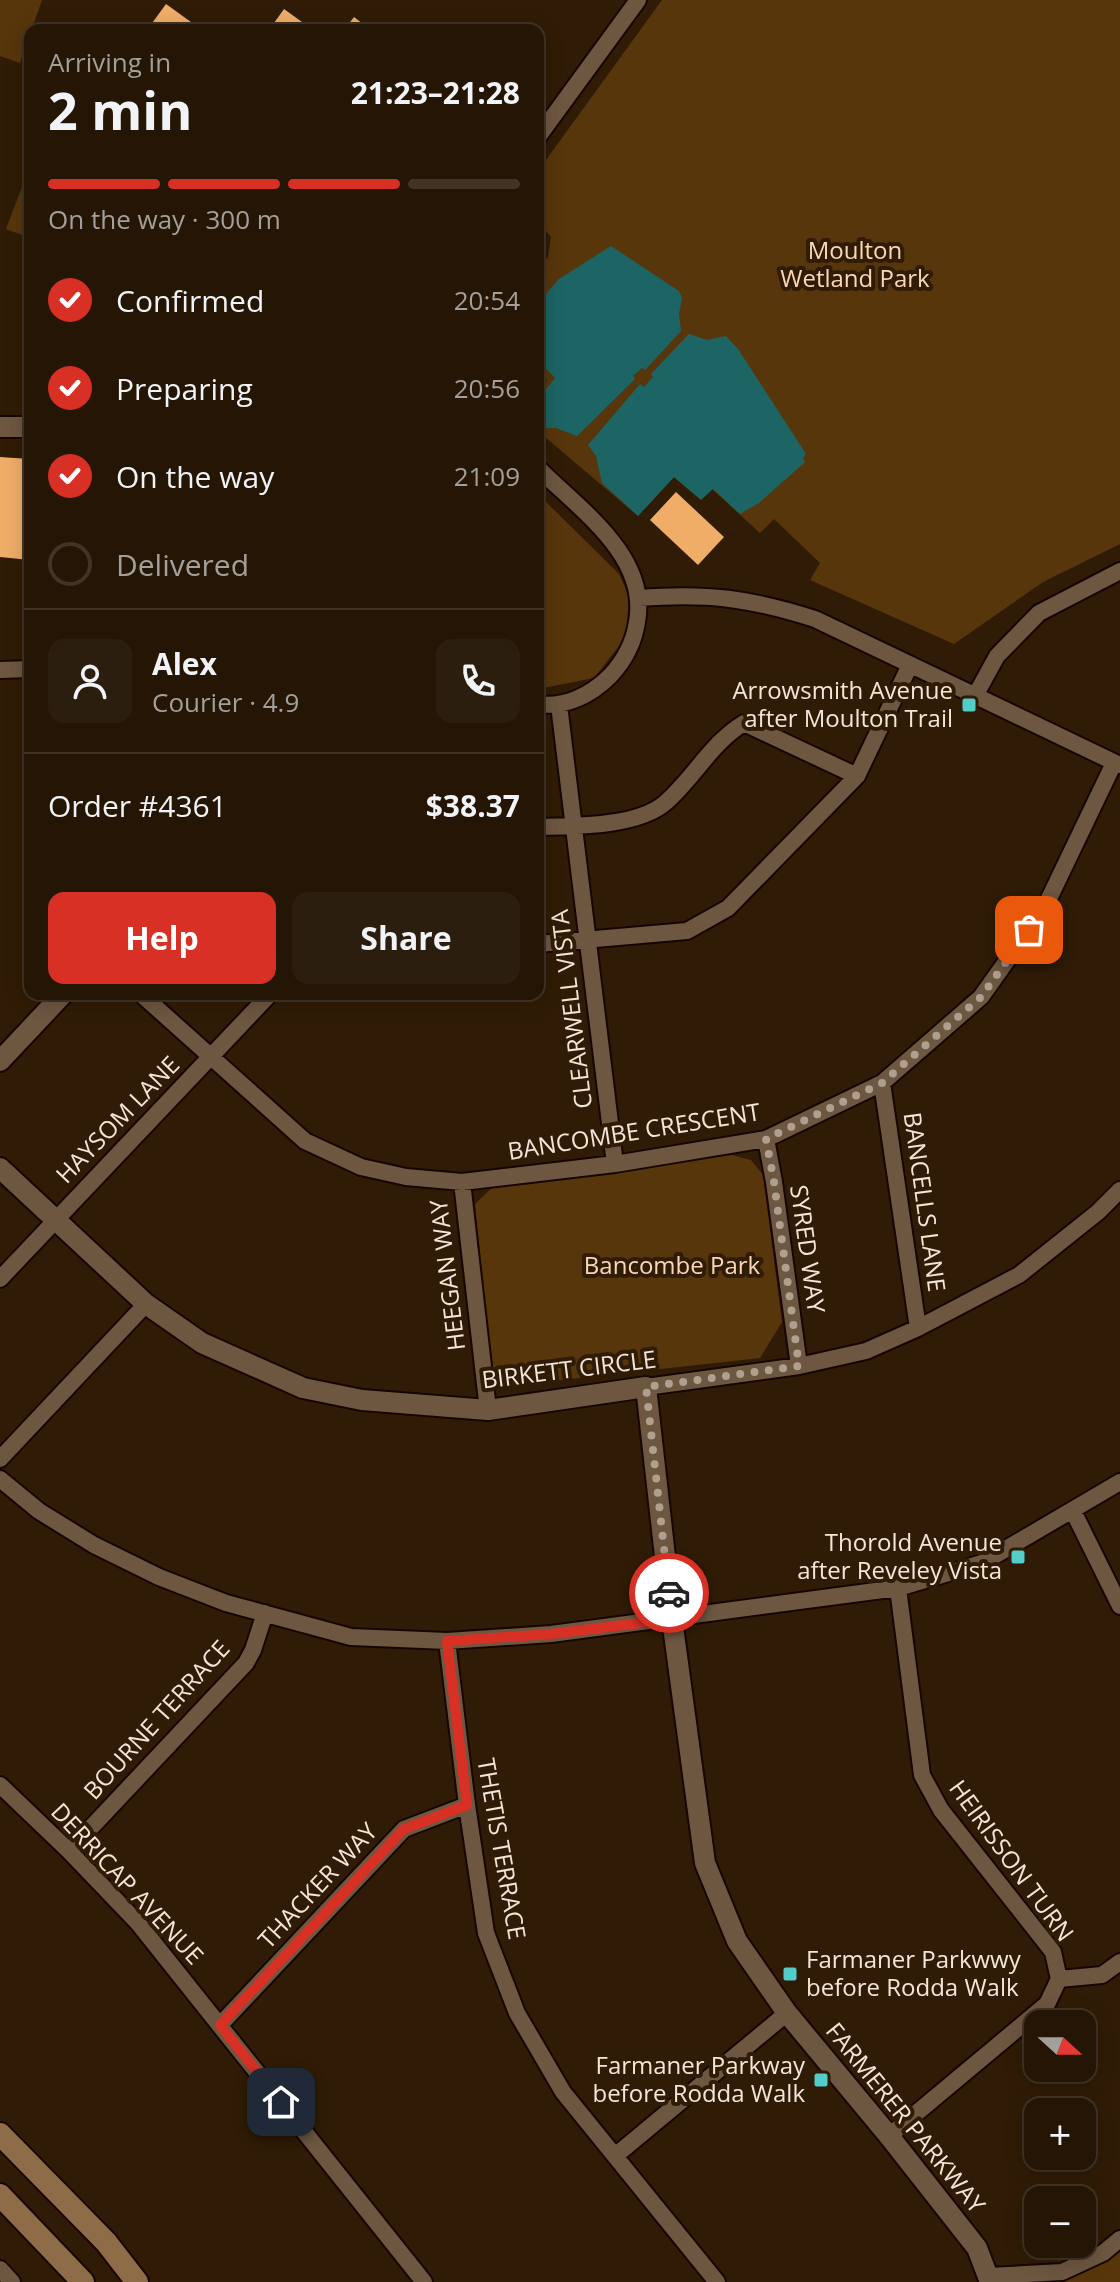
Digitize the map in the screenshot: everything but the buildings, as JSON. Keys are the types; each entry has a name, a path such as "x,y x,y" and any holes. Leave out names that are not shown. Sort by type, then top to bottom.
{"main road":[{"path":"0,2134 106,2242 137,2282"},
{"path":"0,2195 83,2282"}],"street":[{"path":"544,128 629,3"},
{"path":"0,427 24,427"},
{"path":"544,474 614,543 630,569 639,598 636,630 618,666 602,684 559,705 544,704"},
{"path":"975,696 997,656 1039,613 1120,571"},
{"path":"639,598 708,596 767,603 815,619 1117,764"},
{"path":"544,943 687,931 728,908 857,776 910,665"},
{"path":"0,670 24,669"},
{"name":"CLEARWELL VISTA","path":"559,705 615,1164"},
{"path":"544,827 640,817 665,803 727,733 744,723 857,776"},
{"name":"BANCOMBE CRESCENT","path":"148,1000 305,1141 361,1167 406,1177 462,1182 615,1164 766,1139 882,1083 981,997 1045,907 1117,764"},
{"path":"0,1061 57,1000"},
{"name":"HAYSOM LANE","path":"0,1279 265,1000"},
{"name":"BANCELLS LANE","path":"882,1083 918,1328"},
{"name":"SYRED WAY","path":"766,1139 799,1366"},
{"name":"BIRKETT CIRCLE","path":"0,1168 146,1304 202,1343 303,1388 362,1400 488,1410 799,1366 866,1351 918,1328 1019,1275 1098,1212 1120,1190"},
{"name":"HEEGAN WAY","path":"462,1182 488,1410"},
{"path":"0,1459 146,1304"},
{"name":"FARMERER PARKWAY","path":"646,1387 672,1619 705,1863 737,1941 787,2013 977,2248 990,2279"},
{"path":"0,1479 56,1523 135,1566 226,1603 351,1637 447,1641 551,1634 898,1588 982,1563 1120,1482"},
{"path":"1073,1511 1120,1606"},
{"name":"HEIRISSON TURN","path":"889,2136 1047,2004 1059,1979 1053,1952 941,1810 922,1775 898,1588"},
{"name":"BOURNE TERRACE","path":"69,1851 246,1663 265,1613"},
{"name":"THETIS TERRACE","path":"447,1641 486,1933 517,2013 563,2092 717,2282"},
{"name":"DERRICAP AVENUE","path":"0,1785 138,1923 424,2282"},
{"name":"THACKER WAY","path":"220,2025 404,1829 467,1805"},
{"path":"1059,1979 1102,1975 1120,1962"},
{"path":"615,2156 787,2013"},
{"path":"990,2279 1062,2272 1103,2253 1120,2239"},
{"path":"0,2269 12,2282"}],"green space":[{"path":"0,0 42,0 34,24 24,24 24,52 20,63 0,56"},
{"name":"Moulton Wetland Park","path":"662,0 1120,0 1120,544 1043,582 954,644 810,580 820,563 774,519 760,533 712,489 701,500 674,477 638,516 544,436 544,383 547,380 544,377 544,262 548,257 551,237 544,229 544,163"},
{"path":"24,182 24,236 6,229"},
{"path":"544,500 619,574 629,596 626,637 594,678 544,688"},
{"name":"Bancombe Park","path":"732,1155 751,1160 763,1175 782,1322 760,1358 516,1385 491,1365 475,1204 493,1187"},
{"path":"1120,2246 1120,2282 1031,2282 1062,2277"}],"water":[{"path":"611,246 679,291 682,298 679,314 681,331 645,370 642,368 633,376 635,379 577,436 556,428 544,428 544,392 555,378 544,366 544,296 559,279"},
{"path":"689,334 707,340 726,336 738,349 806,454 803,458 805,462 759,503 740,514 713,489 701,500 674,477 638,516 602,483 596,456 588,445 640,384 644,387 653,377 651,374"}],"way so far":[{"path":"669,1593 646,1387 799,1366 766,1139 882,1083 981,997 1029,930"}],"place":[{"name":"Arrowsmith Avenue after Moulton Trail","path":"969,705"},
{"name":"Thorold Avenue after Reveley Vista","path":"1018,1557"},
{"name":"Farmaner Parkwwy before Rodda Walk","path":"790,1974"},
{"name":"Farmaner Parkway before Rodda Walk","path":"821,2080"}],"route":[{"path":"281,2102 220,2025 404,1829 467,1805 447,1641 551,1634 672,1619 669,1593"}]}
